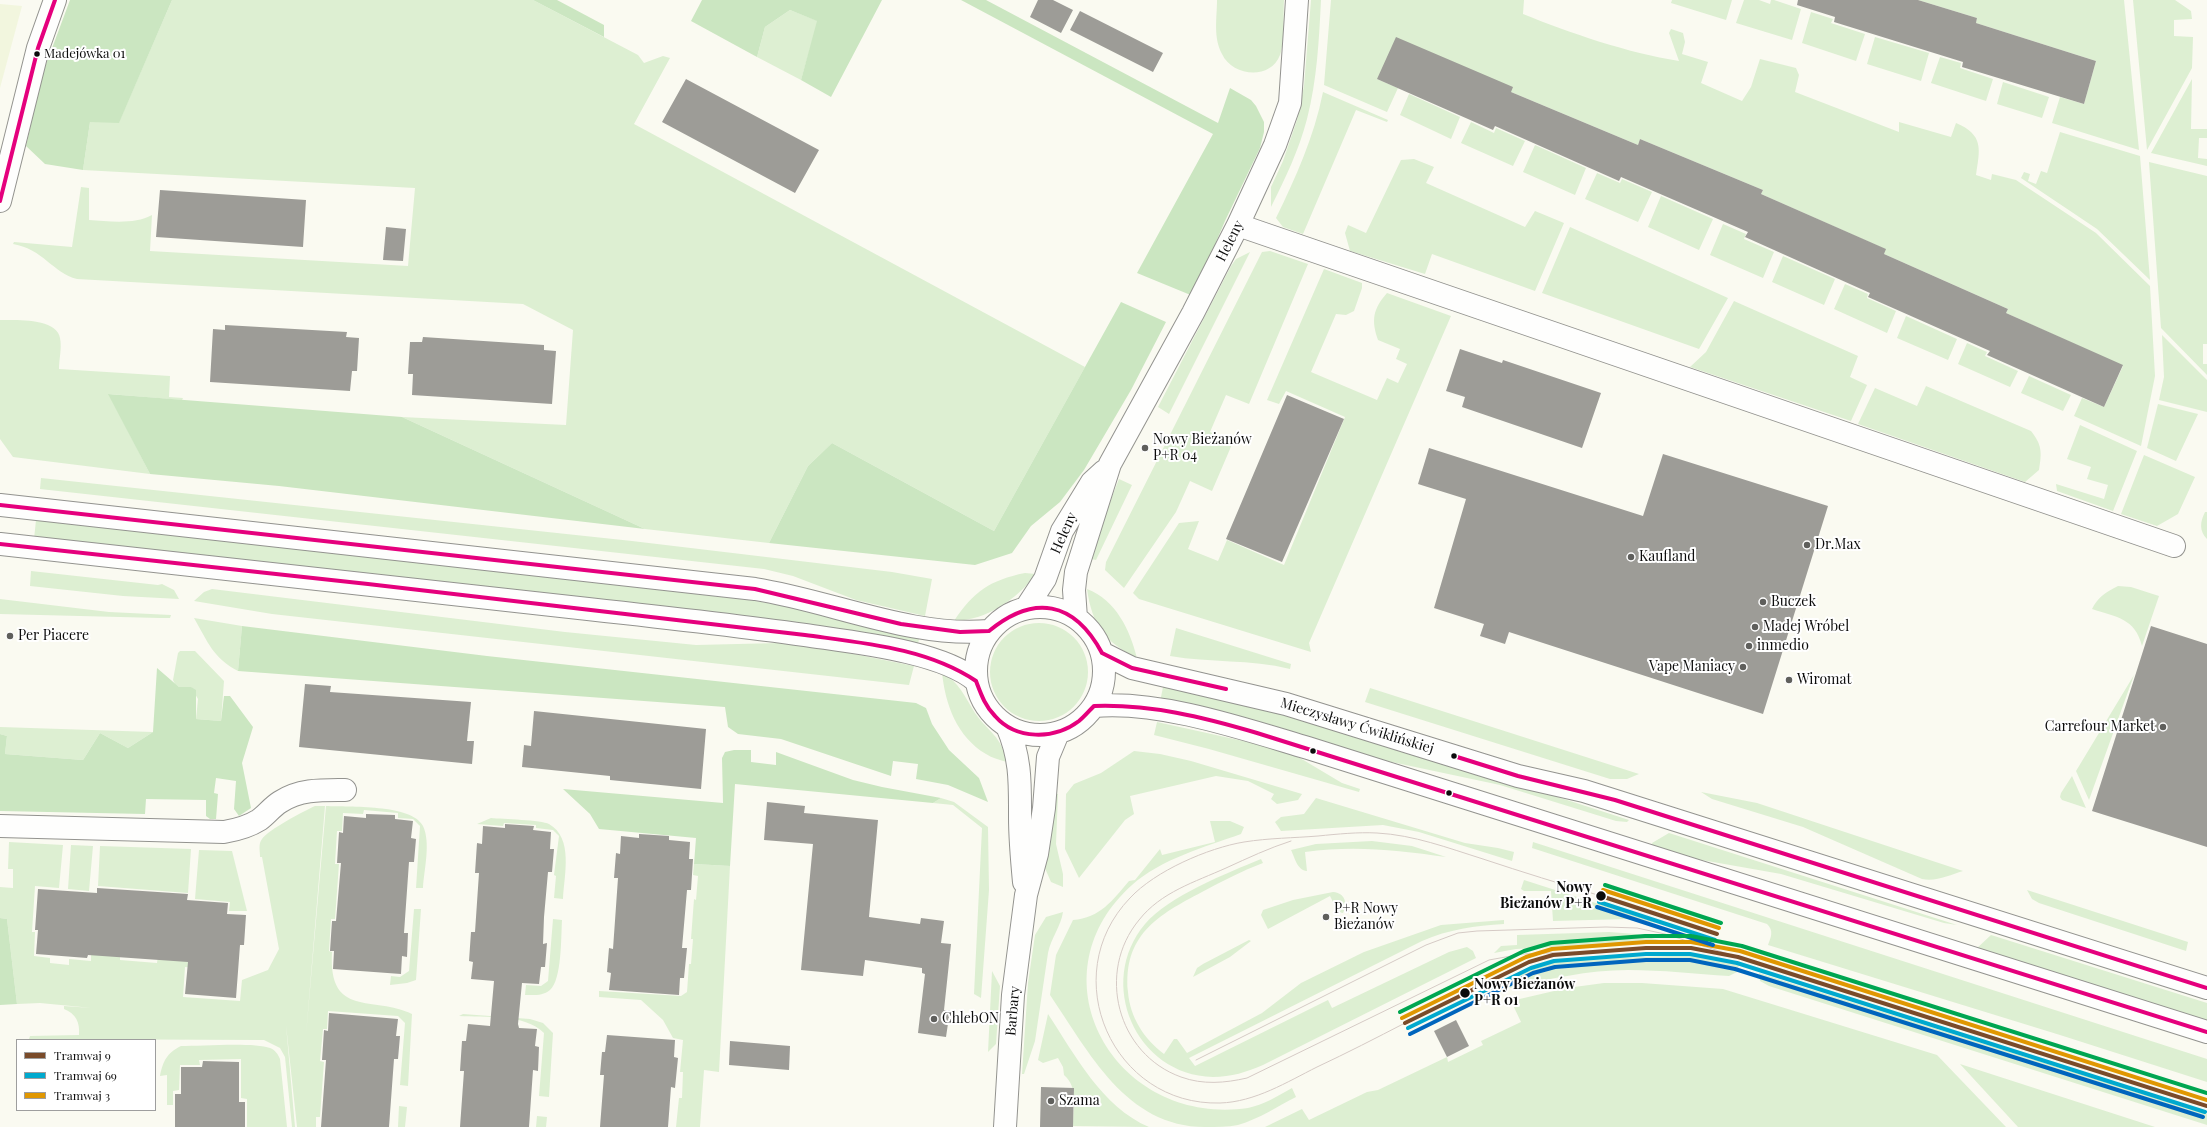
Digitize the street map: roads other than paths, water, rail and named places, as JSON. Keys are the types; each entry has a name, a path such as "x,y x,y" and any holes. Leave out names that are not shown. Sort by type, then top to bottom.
{"street":[{"path":"0,201 38,48 56,0"},
{"name":"Heleny","path":"1076,618 1074,590 1076,572 1086,536 1110,464 1147,399 1238,225 1275,144 1290,103 1297,0"},
{"path":"1238,225 2174,546"},
{"name":"Heleny","path":"1026,608 1046,579 1062,531 1074,509 1092,482 1110,464"},
{"path":"0,506 755,589 789,595 850,612 937,630 968,633 989,631"},
{"path":"0,544 190,563 736,625 849,642 931,658 966,671 976,680"},
{"path":"1026,608 1052,608 1076,618 1092,633 1102,653 1104,664 1103,680 1099,696 1094,706 1078,723 1058,733 1032,735 1006,726 983,702 976,680 976,665 979,649 989,631 1006,617 1026,608"},
{"name":"Mieczysławy Ćwiklińskiej","path":"1102,653 1132,668 1286,704 1518,776 1584,790 2207,988"},
{"path":"1094,706 1123,706 1166,711 1308,748 2207,1032"},
{"name":"Barbary","path":"1006,726 1014,742 1020,776 1022,849 1026,895"},
{"name":"Barbary","path":"1005,1127 1013,995 1026,895 1037,854 1044,808 1048,756 1058,733"},
{"path":"0,826 224,832 242,828 259,820 280,802 301,792 317,789 345,790"}],"tram line":[{"path":"1405,1023 1282,1085 1258,1095 1233,1102 1220,1103 1182,1098 1150,1083 1125,1060 1107,1031 1097,998 1097,963 1108,929 1130,898 1141,888 1153,879 1183,862 1215,849 1244,842 1340,834 1391,834 1444,846 1601,896"},
{"path":"1291,841 1250,857 1191,883 1168,895 1148,910 1139,920 1126,941 1118,963 1117,986 1120,1009 1128,1031 1141,1050 1159,1066 1189,1080 1222,1082 1247,1078 1489,960 1522,954 1575,952"},
{"name":"3","path":"1603,890 1719,928"},
{"name":"9","path":"1601,896 1717,934"},
{"name":"69","path":"1599,902 1715,940"},
{"path":"1196,1060 1426,945 1458,933 1477,931 1606,927 1637,928 1665,934 1738,957"},
{"name":"3","path":"1402,1018 1526,957 1552,949 1646,942 1691,942 1740,951 2207,1100"},
{"name":"9","path":"1405,1023 1529,962 1553,955 1646,948 1691,948 1738,957 2207,1106"},
{"name":"69","path":"1408,1028 1531,968 1554,961 1646,954 1690,954 1737,963 2205,1112"}],"place":[{"name":"Madejówka 01","path":"37,54"},
{"name":"Nowy Bieżanów P+R 04","path":"1145,448"},
{"name":"Dr.Max","path":"1807,545"},
{"name":"Kaufland","path":"1631,557"},
{"name":"Buczek","path":"1763,602"},
{"name":"Madej Wróbel","path":"1755,627"},
{"name":"Per Piacere","path":"10,636"},
{"name":"inmedio","path":"1749,646"},
{"name":"Vape Maniacy","path":"1743,667"},
{"name":"Wiromat","path":"1789,680"},
{"name":"Carrefour Market","path":"2163,727"},
{"name":"Nowy Bieżanów P+R","path":"1601,896"},
{"name":"P+R Nowy Bieżanów","path":"1326,917"},
{"name":"Nowy Bieżanów P+R 01","path":"1465,993"},
{"name":"ChlebON","path":"934,1019"},
{"name":"Szama","path":"1051,1101"}]}
